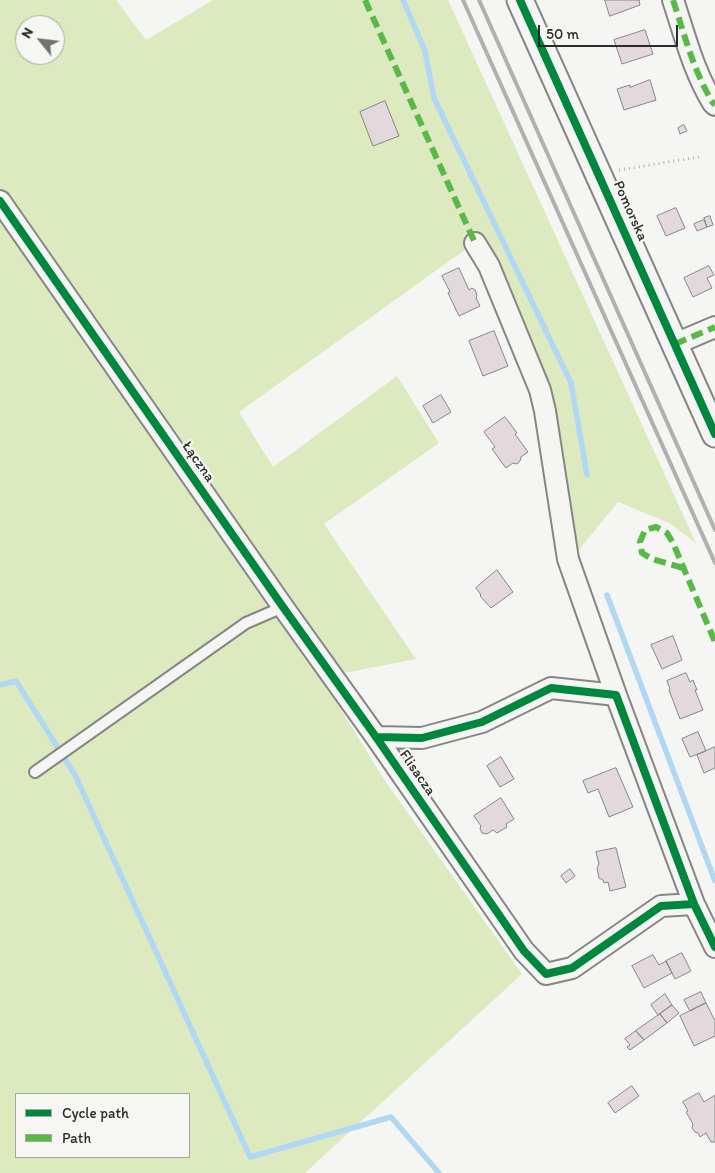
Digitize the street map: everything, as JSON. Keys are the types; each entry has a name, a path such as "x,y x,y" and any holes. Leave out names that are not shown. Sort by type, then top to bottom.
{"street":[{"name":"Pomorska","path":"520,0 715,434"},
{"path":"673,0 693,64 702,84 715,105"},
{"name":"Łączna","path":"0,201 282,607 376,737"},
{"path":"475,243 489,266 540,390 546,411 568,559 616,695 694,904 715,947"},
{"path":"675,344 715,327"},
{"name":"Flisacza","path":"376,737 422,738 482,722 551,688 616,695"},
{"name":"Flisacza","path":"376,737 524,951 546,974 572,968 661,906 694,904"}],"lane":[{"path":"35,772 246,623 282,607"}],"path":[{"path":"611,171 700,157"}],"green space":[{"path":"0,0 116,0 146,40 213,0 448,0 696,543 669,523 618,502 574,556 552,396 480,239 239,412 273,467 397,376 439,443 324,524 416,659 339,674 0,188"},
{"path":"0,210 276,604 383,778 522,974 305,1173 0,1173"}],"building":[{"path":"605,0 639,0 640,5 610,16"},
{"path":"645,30 653,54 622,64 614,40"},
{"path":"650,80 656,100 624,110 617,89"},
{"path":"385,101 399,136 373,146 360,112"},
{"path":"684,125 687,131 680,134 678,128"},
{"path":"676,208 685,228 666,236 657,216"},
{"path":"710,216 713,225 707,227 704,218"},
{"path":"704,220 707,227 697,231 694,224"},
{"path":"709,266 714,275 707,278 712,288 693,297 684,278"},
{"path":"459,268 469,290 472,288 475,290 480,306 459,316 442,276"},
{"path":"494,331 508,366 483,376 469,341"},
{"path":"441,395 451,412 433,423 423,406"},
{"path":"505,417 528,452 521,457 517,464 513,463 506,468 492,449 495,447 484,432"},
{"path":"497,570 513,592 491,608 480,596 476,588"},
{"path":"673,636 682,660 662,669 651,645"},
{"path":"686,673 690,682 693,680 703,710 680,719 667,681"},
{"path":"698,732 706,751 690,757 682,739"},
{"path":"715,747 715,768 704,773 697,755"},
{"path":"501,757 514,779 500,787 487,766"},
{"path":"616,768 633,807 609,817 598,789 588,793 583,781"},
{"path":"501,798 514,819 506,824 507,827 497,833 493,830 487,834 482,833 481,826 474,816"},
{"path":"616,848 626,887 610,891 608,882 604,883 599,878 597,868 599,864 596,852"},
{"path":"570,869 575,876 566,883 561,876"},
{"path":"682,953 691,971 675,979 666,961"},
{"path":"653,955 659,965 666,961 672,973 644,988 632,966"},
{"path":"701,992 706,1003 690,1011 684,1000"},
{"path":"665,994 672,1005 658,1015 651,1005"},
{"path":"706,1003 715,1021 715,1036 694,1046 680,1016"},
{"path":"672,1005 679,1013 667,1023 660,1014"},
{"path":"660,1014 667,1023 644,1040 636,1031"},
{"path":"636,1031 644,1040 630,1050 627,1047 630,1045 625,1039"},
{"path":"632,1086 639,1096 615,1113 608,1103"},
{"path":"699,1093 704,1102 715,1095 715,1142 711,1142 706,1133 700,1137 695,1132 686,1112 688,1111 683,1102"}],"waterway":[{"path":"403,0 425,51 434,98 571,383 587,475"},
{"path":"607,595 715,881"},
{"path":"0,685 16,681 75,775 250,1157 391,1117 439,1173"}],"railway":[{"path":"463,0 715,563"},
{"path":"479,0 715,530"}],"marked path":[{"path":"365,0 475,243"},
{"path":"673,0 695,65 706,91 715,105"},
{"path":"675,344 715,327"},
{"path":"683,568 652,559 642,553 640,542 645,530 656,527 667,533 673,543 715,642"}],"cycle path":[{"path":"520,0 715,434"},
{"path":"0,201 524,951 546,974 572,968 661,906 694,904"},
{"path":"376,737 422,738 482,722 551,688 616,695 694,904 715,947"}]}
